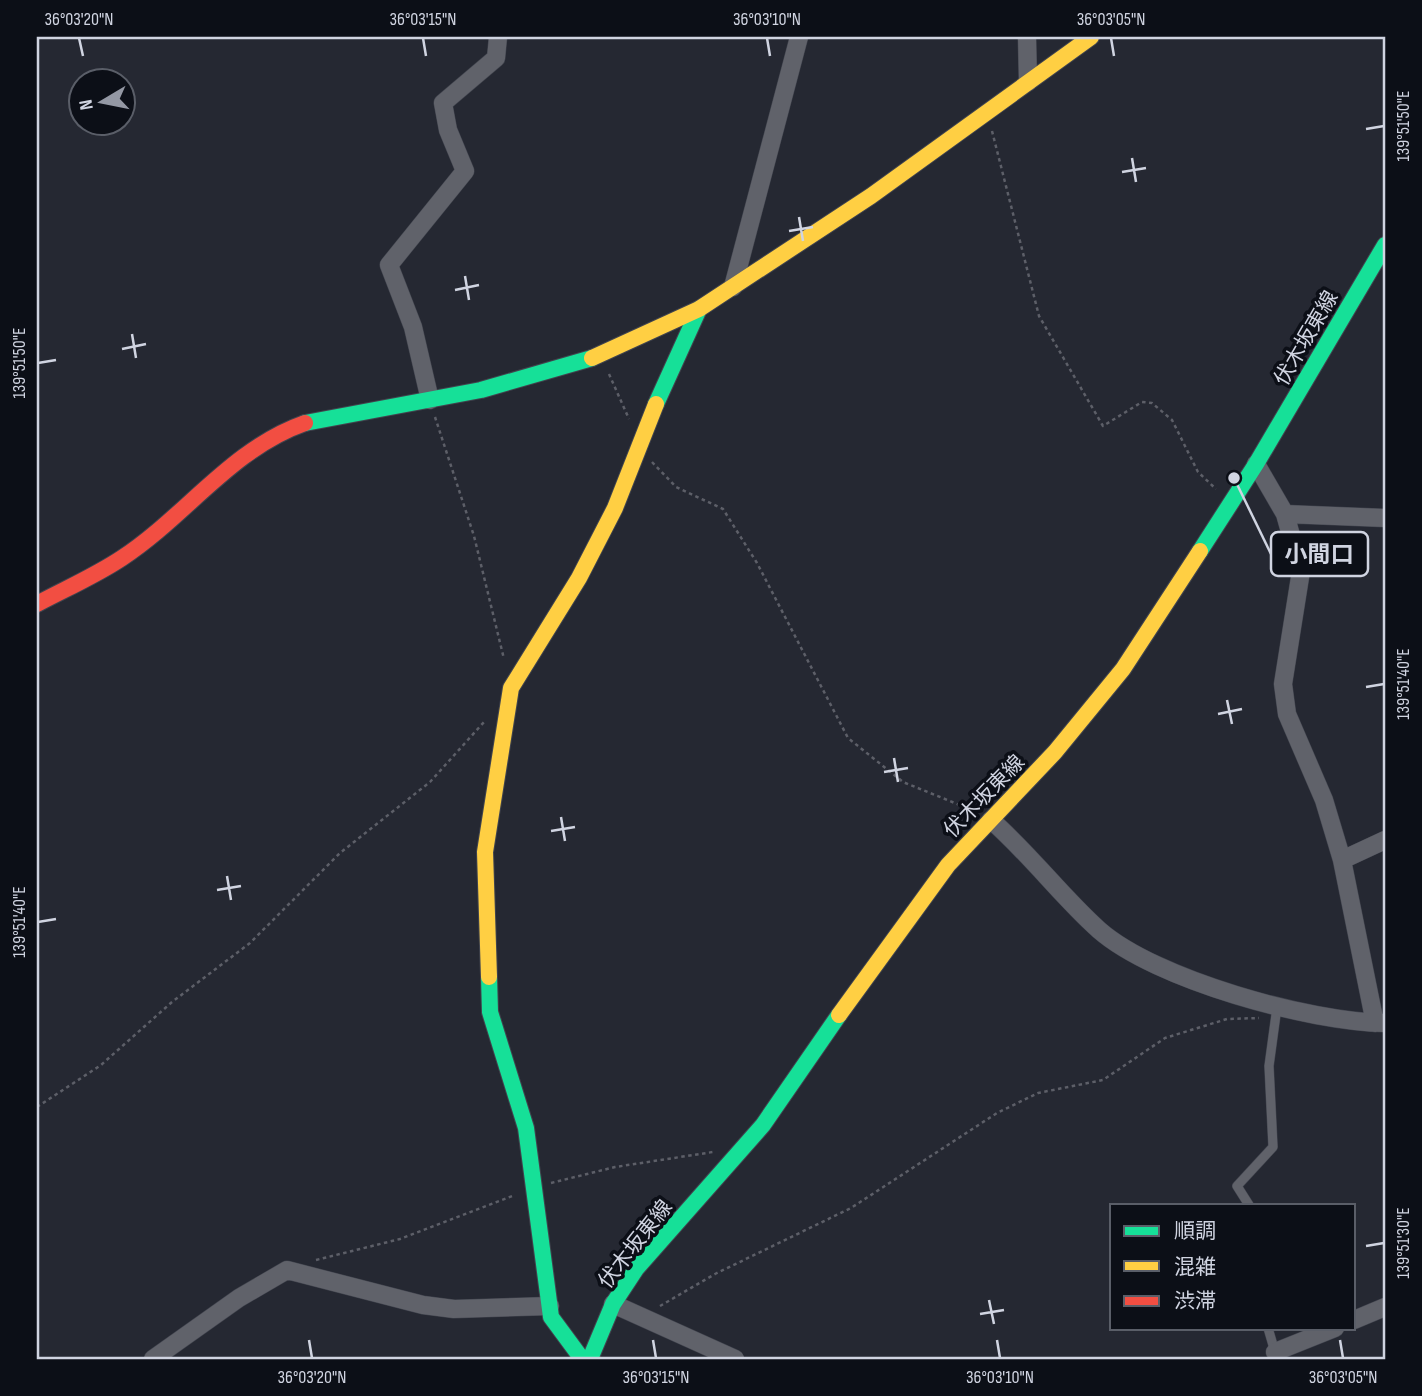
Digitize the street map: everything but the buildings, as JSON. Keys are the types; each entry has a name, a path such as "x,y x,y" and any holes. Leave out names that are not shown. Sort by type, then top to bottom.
{"street":[{"path":"430,400 413,327 389,265 465,171 448,130 443,103 496,58 498,37"},
{"path":"733,287 799,37"},
{"path":"1027,37 1028,82"},
{"path":"37,604 122,558 206,489 240,456 276,433 315,419 481,390 601,355 699,309 871,196 1091,37"},
{"name":"伏木坂東線","path":"590,1359 613,1304 636,1269 763,1125 906,918 948,865 1055,752 1123,669 1232,503 1385,245"},
{"path":"582,1359 551,1317 526,1128 490,1012 485,852 512,688 585,566 615,508 639,443 699,309"},
{"path":"991,820 1019,844 1101,932 1157,967 1277,1013 1380,1023 1342,860 1324,800 1287,714 1283,684 1301,570 1285,514 1256,464"},
{"path":"1285,514 1385,518"},
{"path":"1342,860 1385,840"},
{"path":"153,1359 239,1298 287,1270 423,1306 454,1309 550,1306"},
{"path":"613,1304 735,1359"},
{"path":"1356,1319 1385,1307"},
{"path":"1275,1352 1330,1330"}],"lane":[{"path":"1248,1204 1237,1186 1273,1147 1269,1066 1277,1013"},
{"path":"1270,1330 1275,1352"}],"path":[{"path":"987,113 1039,316 1103,426 1142,402 1152,403 1172,420 1198,472 1232,503"},
{"path":"601,355 639,443 658,471 676,487 723,509 757,563 848,738 903,782 955,801 991,820"},
{"path":"430,400 474,536 505,663"},
{"path":"37,1107 101,1065 172,1002 250,943 340,853 430,782 491,714"},
{"path":"643,1317 715,1273 851,1208 997,1113 1038,1093 1103,1080 1165,1038 1227,1019 1277,1013"},
{"path":"311,1262 400,1239 534,1187 684,1154 741,1150"}],"traffic: fast":[{"path":"1200,551 1256,464 1385,245"},
{"path":"656,404 699,309"},
{"path":"305,423 481,390 592,358"},
{"path":"489,977 490,1012 526,1128 551,1317 582,1359"},
{"path":"590,1359 613,1304 636,1269 763,1125 839,1015"}],"traffic: slow":[{"path":"592,358 699,309 871,196 1091,37"},
{"path":"489,977 485,852 511,688 579,578 615,508 656,404"},
{"path":"839,1015 948,865 1055,752 1123,669 1200,551"}],"traffic: jam":[{"path":"37,604 122,558 254,449 305,423"}],"place":[{"name":"小間口","path":"1234,478"}]}
